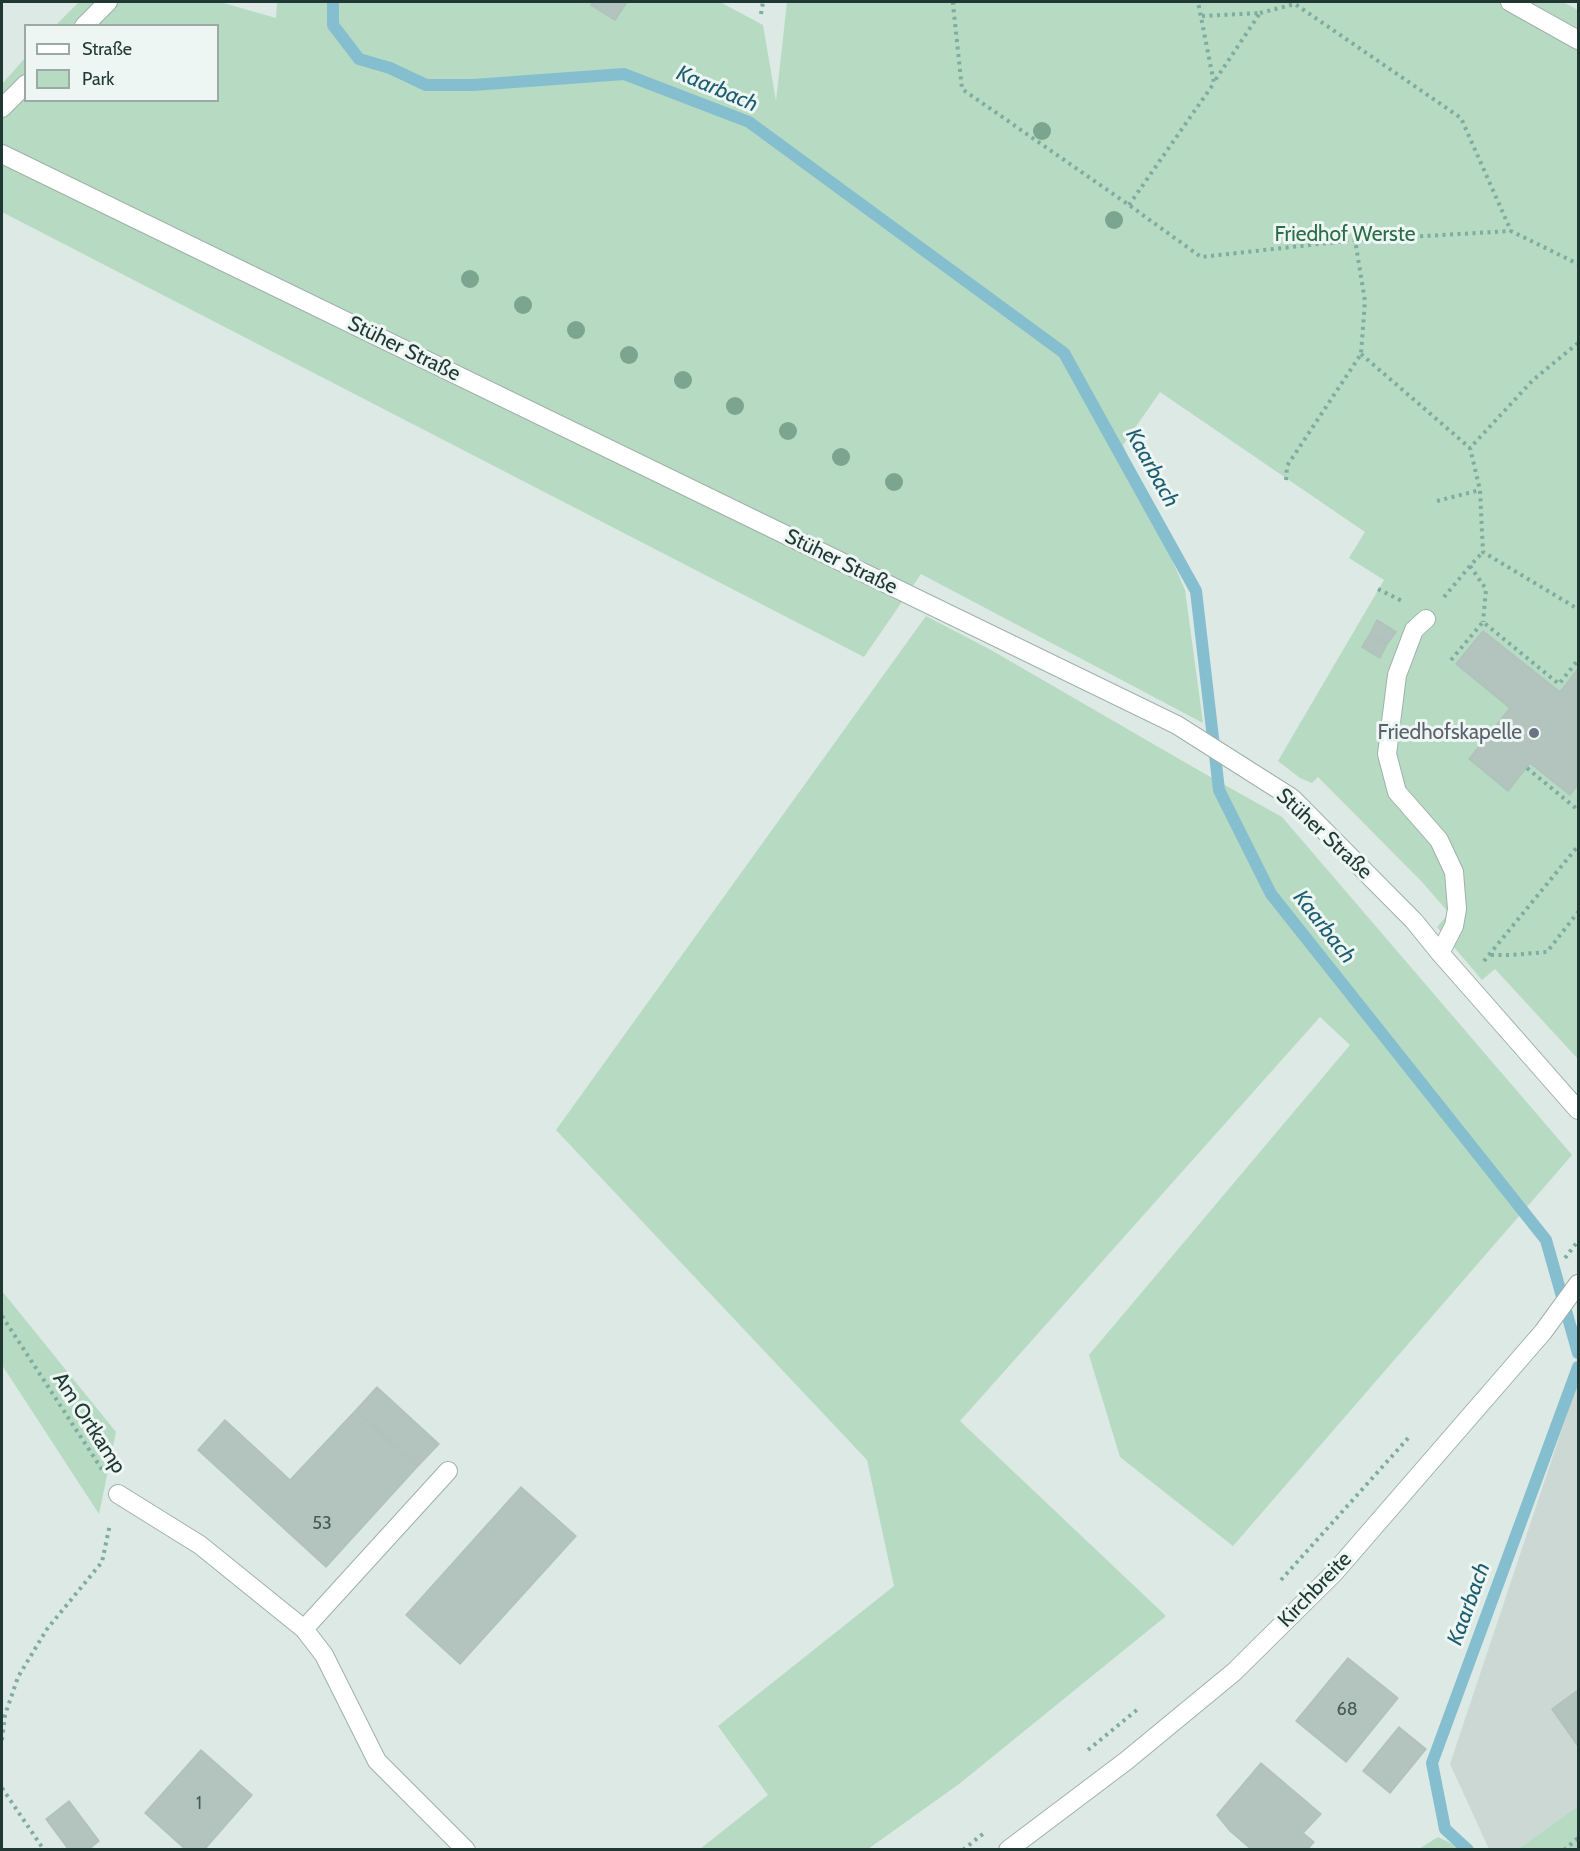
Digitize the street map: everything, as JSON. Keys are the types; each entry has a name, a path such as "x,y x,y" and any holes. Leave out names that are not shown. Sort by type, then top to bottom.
{"street":[{"path":"86,24 108,2"},
{"path":"1510,2 1578,40"},
{"path":"2,108 24,86"},
{"name":"Stüher Straße","path":"2,154 1177,725 1292,798 1414,921 1578,1110"},
{"path":"1426,619 1414,630 1397,675 1387,754 1397,792 1439,840 1454,872 1457,909 1454,926 1440,953"},
{"name":"Kirchbreite","path":"1008,1850 1126,1761 1234,1672 1334,1573 1543,1332 1578,1284"},
{"path":"304,1629 448,1471"},
{"path":"118,1494 200,1545 304,1629 324,1655 377,1761 466,1850"}],"path":[{"path":"761,14 763,2"},
{"path":"954,2 952,4 962,89 1201,257 1355,240 1511,231 1578,264"},
{"path":"1198,2 1214,83"},
{"path":"1202,16 1260,13 1295,4 1461,118 1511,231"},
{"path":"1129,205 1260,13"},
{"path":"1286,480 1287,466 1361,354 1365,301 1355,240"},
{"path":"1470,448 1533,380 1578,343"},
{"path":"1361,354 1470,448 1480,489 1483,552 1426,619"},
{"path":"1437,501 1480,489"},
{"path":"1483,552 1578,609"},
{"path":"1451,660 1483,622 1486,590 1470,566"},
{"path":"1378,589 1395,597"},
{"path":"1483,622 1559,684 1578,660"},
{"path":"1527,768 1578,810"},
{"path":"1501,942 1578,846"},
{"path":"1490,955 1546,952 1578,912"},
{"name":"Am Ortkamp","path":"2,1316 118,1494 102,1562 47,1629 18,1677 5,1715 2,1740"},
{"path":"1275,1588 1418,1428"},
{"path":"1081,1755 1144,1704"},
{"path":"2,1788 44,1850"},
{"path":"963,1850 990,1828"},
{"path":"1564,1850 1578,1838"}],"shaded area":[{"path":"1578,1381 1578,1806 1518,1849 1489,1849 1450,1764"}],"green space":[{"name":"Friedhof Werste","path":"79,2 220,2 276,18 277,2 720,2 763,25 776,101 787,2 1563,2 1578,10 1578,1059 1495,969 1482,980 1437,927 1449,913 1423,883 1318,777 1312,783 1300,778 1278,761 1384,580 1349,558 1365,532 1160,392 1123,445 1185,590 1203,723 921,574 864,657 2,212 2,84 24,59 24,102 219,102 219,24 57,24"},
{"path":"926,616 991,650 1282,817 1572,1155 1233,1546 1120,1457 1089,1355 1350,1045 1320,1017 960,1421 1166,1616 959,1784 868,1849 700,1849 768,1795 718,1726 894,1586 867,1460 556,1130"},
{"path":"2,1291 116,1432 99,1514 2,1365"},
{"path":"1578,1806 1578,1849 1518,1849"},
{"path":"1438,1837 1463,1849 1419,1849"}],"building":[{"path":"593,2 627,2 615,20 591,5"},
{"path":"1377,620 1396,632 1387,644 1370,634"},
{"name":"Friedhofskapelle","path":"1483,631 1560,692 1578,669 1578,784 1570,795 1530,763 1508,791 1469,759 1510,708 1456,664"},
{"path":"1370,634 1387,644 1380,658 1362,647"},
{"path":"377,1387 439,1444 417,1467 356,1410"},
{"path":"356,1410 417,1467 326,1567 198,1450 225,1420 290,1480"},
{"path":"521,1487 576,1536 460,1664 406,1615"},
{"path":"1348,1658 1398,1698 1346,1762 1296,1721"},
{"path":"1578,1690 1578,1746 1552,1709"},
{"path":"1399,1727 1426,1749 1390,1793 1363,1771"},
{"path":"201,1750 252,1795 204,1850 186,1850 145,1813"},
{"path":"1261,1763 1321,1814 1303,1833 1314,1842 1307,1850 1252,1850 1230,1831 1217,1815"},
{"path":"69,1801 99,1841 88,1850 69,1850 46,1819"}],"waterway":[{"name":"Kaarbach","path":"333,2 333,25 359,59 390,68 426,85 473,85 624,74 749,122 1064,353 1196,591 1219,790 1271,894 1546,1240 1578,1353"},
{"name":"Kaarbach","path":"1468,1850 1445,1829 1432,1763 1578,1367"}],"place":[{"name":"Friedhofskapelle","path":"1534,733"}]}
